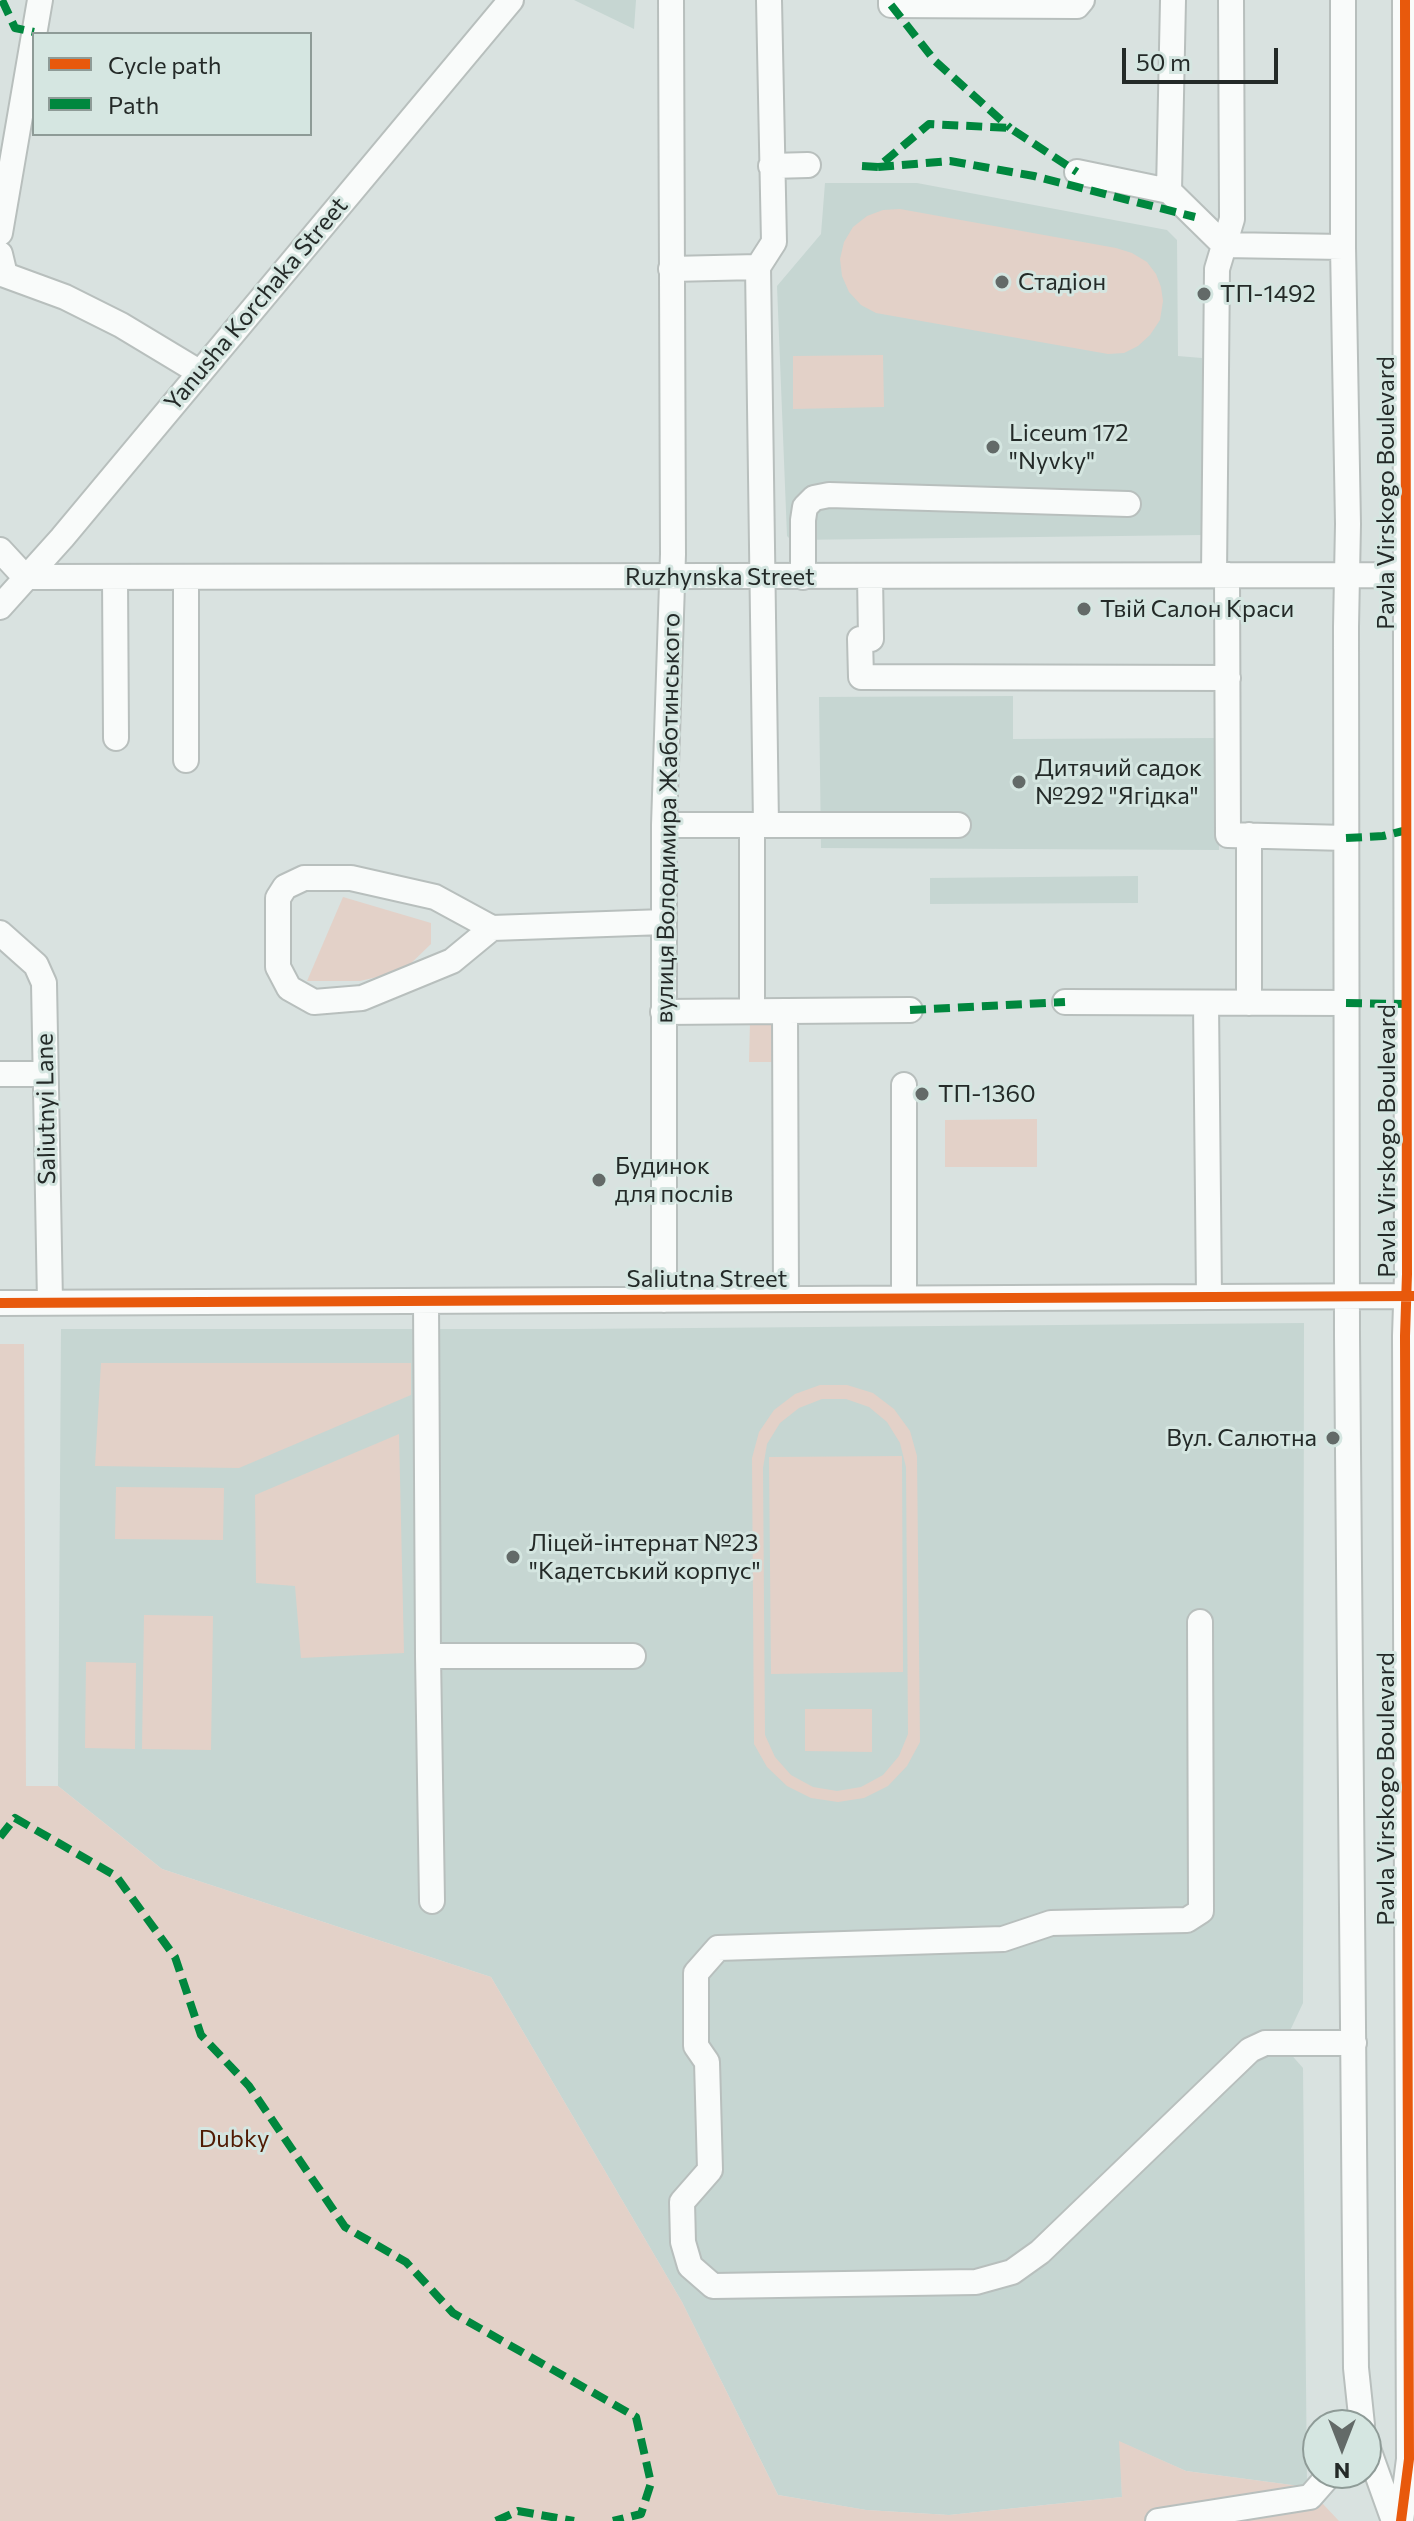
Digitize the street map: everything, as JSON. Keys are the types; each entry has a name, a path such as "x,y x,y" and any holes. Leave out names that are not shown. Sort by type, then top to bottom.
{"street":[{"path":"35,32 40,0"},
{"name":"Yanusha Korchaka Street","path":"0,607 62,538 511,0"},
{"name":"вулиця Володимира Жаботинського","path":"664,1300 664,825 672,577 671,0"},
{"path":"752,1011 763,577 758,267 774,242 769,0"},
{"path":"891,0 891,5 1077,6 1082,0"},
{"path":"1169,191 1173,0"},
{"path":"1231,0 1232,219 1217,269 1220,575 1228,678 1228,835 1346,838"},
{"name":"Pavla Virskogo Boulevard","path":"1343,0 1347,1296 1356,2368 1360,2409"},
{"name":"Pavla Virskogo Boulevard","path":"1401,2521 1409,2459 1410,2124 1410,129 1405,0"},
{"path":"0,233 32,47"},
{"path":"771,166 808,165"},
{"path":"1077,172 1169,191 1224,245 1343,247"},
{"path":"0,254 5,275 65,297 121,325 199,372"},
{"path":"671,269 758,267"},
{"path":"803,577 803,520 805,507 814,498 829,495 1128,504"},
{"path":"0,550 25,577"},
{"name":"Ruzhynska Street","path":"25,577 1409,575"},
{"path":"870,576 871,639 860,639 861,677 1228,678"},
{"path":"115,578 116,738"},
{"path":"186,578 186,760"},
{"path":"664,825 958,825"},
{"path":"1249,835 1249,1003"},
{"path":"492,928 452,961 362,998 314,1002 289,988 278,967 278,898 285,887 304,878 351,878 435,897 492,928 664,922"},
{"name":"Saliutnyi Lane","path":"0,933 36,965 44,983 50,1302"},
{"path":"1065,1002 1346,1003"},
{"path":"1206,1003 1209,1297"},
{"path":"663,1012 910,1010"},
{"path":"785,1011 786,1299"},
{"path":"0,1074 45,1074"},
{"path":"904,1085 904,1298"},
{"name":"Saliutna Street","path":"0,1303 1410,1296"},
{"path":"426,1301 432,1901"},
{"path":"1200,1622 1201,1911 1187,1920 1051,1923 1003,1939 718,1948 696,1973 696,2046 707,2062 710,2170 682,2202 683,2242 690,2266 713,2286 976,2282 1012,2272 1040,2252 1250,2050 1265,2043 1354,2043"},
{"path":"428,1656 633,1656"},
{"path":"1382,2488 1394,2521"},
{"path":"1158,2521 1310,2497 1317,2489"}],"shaded area":[{"path":"574,0 636,0 634,29"},
{"name":"Liceum 172 \"Nyvky\"","path":"825,183 917,183 1167,230 1177,240 1178,356 1202,358 1202,535 791,540 787,536 777,286 821,234"},
{"name":"Дитячий садок №292 \"Ягідка\"","path":"1013,696 1013,739 1219,738 1219,850 821,848 819,697"},
{"path":"1138,876 1138,903 930,904 930,878"},
{"path":"1304,1323 1303,2003 1288,2035 1288,2051 1303,2068 1306,2409 1302,2409 1302,2486 1186,2471 1120,2442 1122,2497 949,2515 866,2510 778,2495 682,2302 491,1977 162,1869 58,1786 61,1329 574,1329"}],"green space":[{"name":"Стадіон","path":"900,209 1132,253 1147,262 1156,274 1163,301 1160,320 1138,346 1124,353 1108,354 876,313 861,305 849,292 842,276 840,259 844,242 853,227 867,216 883,210"},
{"path":"883,355 884,407 793,409 793,356"},
{"path":"343,897 431,923 431,944 403,971 360,981 307,981"},
{"path":"750,1022 779,1022 779,1062 749,1062"},
{"path":"1037,1119 1037,1167 945,1167 945,1120"},
{"name":"Dubky","path":"0,1344 24,1344 26,1786 58,1786 162,1869 491,1977 682,2302 778,2495 866,2510 949,2515 1122,2497 1119,2441 1186,2471 1302,2486 1302,2489 1309,2489 1339,2521 0,2521"},
{"path":"101,1363 411,1363 411,1395 239,1468 95,1466"},
{"path":"820,1385 847,1385 873,1393 894,1409 910,1431 917,1456 920,1742 907,1766 888,1786 864,1798 838,1802 811,1798 787,1786 767,1767 754,1744 752,1458 759,1432 774,1410 795,1394","holes":["822,1399 846,1399 869,1407 887,1422 900,1443 906,1467 908,1734 899,1756 883,1775 861,1787 837,1791 813,1787 791,1775 775,1757 765,1735 763,1468 767,1444 780,1423 799,1408"]},
{"path":"399,1434 404,1653 301,1658 295,1586 256,1583 255,1495"},
{"path":"902,1456 903,1672 771,1674 769,1457"},
{"path":"116,1487 224,1488 223,1540 115,1539"},
{"path":"144,1615 213,1616 211,1750 142,1749"},
{"path":"86,1662 136,1663 135,1749 85,1748"},
{"path":"805,1709 872,1709 872,1752 805,1751"}],"marked path":[{"path":"2,0 15,28 34,32"},
{"path":"891,5 935,61 1010,128"},
{"path":"862,166 878,167 929,124 1010,128 1077,172"},
{"path":"878,167 950,161 1034,176 1195,217"},
{"path":"1346,838 1383,836 1407,830"},
{"path":"910,1010 1065,1002"},
{"path":"1346,1003 1406,1004"},
{"path":"0,1837 15,1818 116,1876 175,1957 201,2035 249,2086 345,2227 406,2262 453,2313 636,2417 651,2483 641,2514 613,2521"},
{"path":"496,2521 518,2511 574,2521"}],"cycle path":[{"path":"1401,2521 1409,2459 1405,0"},
{"path":"0,1303 1414,1296"}],"place":[{"name":"Стадіон","path":"1002,282"},
{"name":"ТП-1492","path":"1204,294"},
{"name":"Liceum 172 \"Nyvky\"","path":"993,447"},
{"name":"Твій Салон Краси","path":"1084,609"},
{"name":"Дитячий садок №292 \"Ягідка\"","path":"1019,782"},
{"name":"ТП-1360","path":"922,1094"},
{"name":"Будинок для послів","path":"599,1180"},
{"name":"Вул. Салютна","path":"1333,1438"},
{"name":"Ліцей-інтернат №23 \"Кадетський корпус\"","path":"513,1557"}]}
